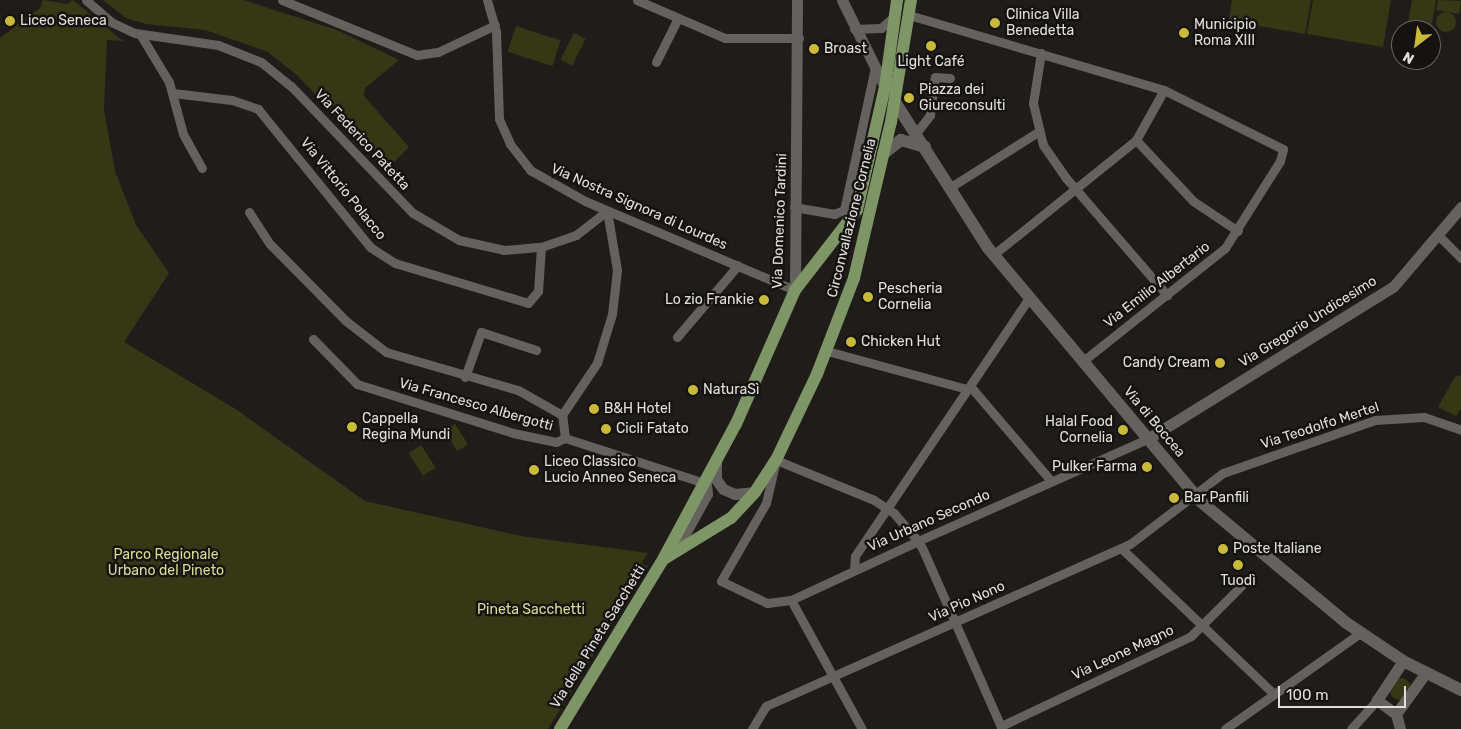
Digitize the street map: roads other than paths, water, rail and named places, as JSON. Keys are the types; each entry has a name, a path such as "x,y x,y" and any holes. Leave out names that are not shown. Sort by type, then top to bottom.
{"main road":[{"name":"Circonvallazione Cornelia","path":"795,290 858,207 885,87 897,0"},
{"name":"Circonvallazione Cornelia","path":"662,561 731,518 755,492 776,460 827,351 850,291 883,154 895,102 911,0"},
{"path":"885,87 895,102"},
{"name":"Via di Boccea","path":"895,102 925,146 949,188 993,255 1149,438 1194,494 1360,633 1426,674 1461,690"},
{"path":"883,154 901,140 925,146"},
{"name":"Via Domenico Tardini","path":"662,561 717,460 795,290"},
{"name":"Via della Pineta Sacchetti","path":"560,729 662,561"}],"street":[{"name":"Via Federico Patetta","path":"86,0 96,11 140,34 213,44 261,62 291,86 404,205 441,232 481,247 541,247 581,232 607,210"},
{"path":"282,0 417,55 438,52 495,25"},
{"name":"Via Nostra Signora di Lourdes","path":"487,0 495,25 498,109 510,144 540,178 607,210 795,290"},
{"path":"637,0 725,38 799,38"},
{"name":"Via Domenico Tardini","path":"795,290 794,207 799,38 797,0"},
{"path":"842,0 854,29 885,87"},
{"path":"909,15 1164,90 1136,140 993,255"},
{"path":"854,29 881,28 895,16"},
{"path":"656,62 678,18"},
{"path":"140,34 173,94 182,134 202,168"},
{"path":"1041,53 1033,94 1038,132 1076,190 1167,295"},
{"name":"Circonvallazione Cornelia","path":"794,207 834,214 844,210 875,68"},
{"path":"916,133 930,115 935,77 950,78"},
{"name":"Via Emilio Albertario","path":"1083,361 1214,259 1238,231 1282,158 1281,147 1164,90"},
{"name":"Via Vittorio Polacco","path":"173,94 232,100 258,109 370,247 396,263 528,303 538,291 541,247"},
{"path":"949,188 1038,132"},
{"path":"1136,140 1193,201 1238,231"},
{"name":"Via Gregorio Undicesimo","path":"1149,438 1393,287 1461,207"},
{"path":"565,438 562,415 593,371 610,323 617,270 607,210"},
{"path":"250,212 270,244 374,344 399,359 518,390 562,415"},
{"path":"1438,234 1461,258"},
{"path":"677,337 738,265"},
{"path":"854,570 856,556 887,507 1029,298"},
{"path":"465,377 481,332 536,350"},
{"name":"Via Francesco Albergotti","path":"313,338 358,384 514,433 552,441 565,438 704,482"},
{"path":"827,351 969,387 1051,481"},
{"name":"Via Teodolfo Mertel","path":"1194,494 1223,473 1369,422 1417,416 1461,430"},
{"name":"Via Urbano Secondo","path":"721,581 760,601 791,600 1149,438"},
{"path":"717,460 716,479 723,489 735,494 755,492"},
{"path":"776,460 887,507 918,541 1002,727"},
{"name":"Circonvallazione Cornelia","path":"721,581 766,504 776,460"},
{"name":"Via Domenico Tardini","path":"677,550 709,492 704,482"},
{"name":"Via Pio Nono","path":"752,729 766,706 1121,548 1194,494"},
{"path":"1121,548 1205,626 1274,694"},
{"name":"Via Leone Magno","path":"1002,727 1205,626 1242,585"},
{"path":"791,600 862,729"},
{"path":"1225,729 1360,633"},
{"path":"1350,729 1377,700 1403,661"},
{"path":"1396,714 1426,674"},
{"path":"1377,700 1396,714 1400,729"}],"place":[{"name":"Liceo Seneca","path":"10,21"},
{"name":"Clinica Villa Benedetta","path":"995,23"},
{"name":"Municipio Roma XIII","path":"1184,33"},
{"name":"Light Café","path":"931,46"},
{"name":"Broast","path":"814,49"},
{"name":"Piazza dei Giureconsulti","path":"909,98"},
{"name":"Pescheria Cornelia","path":"868,297"},
{"name":"Lo zio Frankie","path":"764,300"},
{"name":"Chicken Hut","path":"851,342"},
{"name":"Candy Cream","path":"1220,363"},
{"name":"NaturaSì","path":"693,390"},
{"name":"B&H Hotel","path":"594,409"},
{"name":"Cappella Regina Mundi","path":"352,427"},
{"name":"Cicli Fatato","path":"606,429"},
{"name":"Halal Food Cornelia","path":"1123,430"},
{"name":"Pulker Farma","path":"1147,467"},
{"name":"Liceo Classico Lucio Anneo Seneca","path":"534,470"},
{"name":"Bar Panfili","path":"1174,498"},
{"name":"Poste Italiane","path":"1223,549"},
{"name":"Tuodì","path":"1238,565"}],"park label":[{"name":"Parco Regionale Urbano del Pineto","path":"166,564"},
{"name":"Pineta Sacchetti","path":"531,610"}]}
